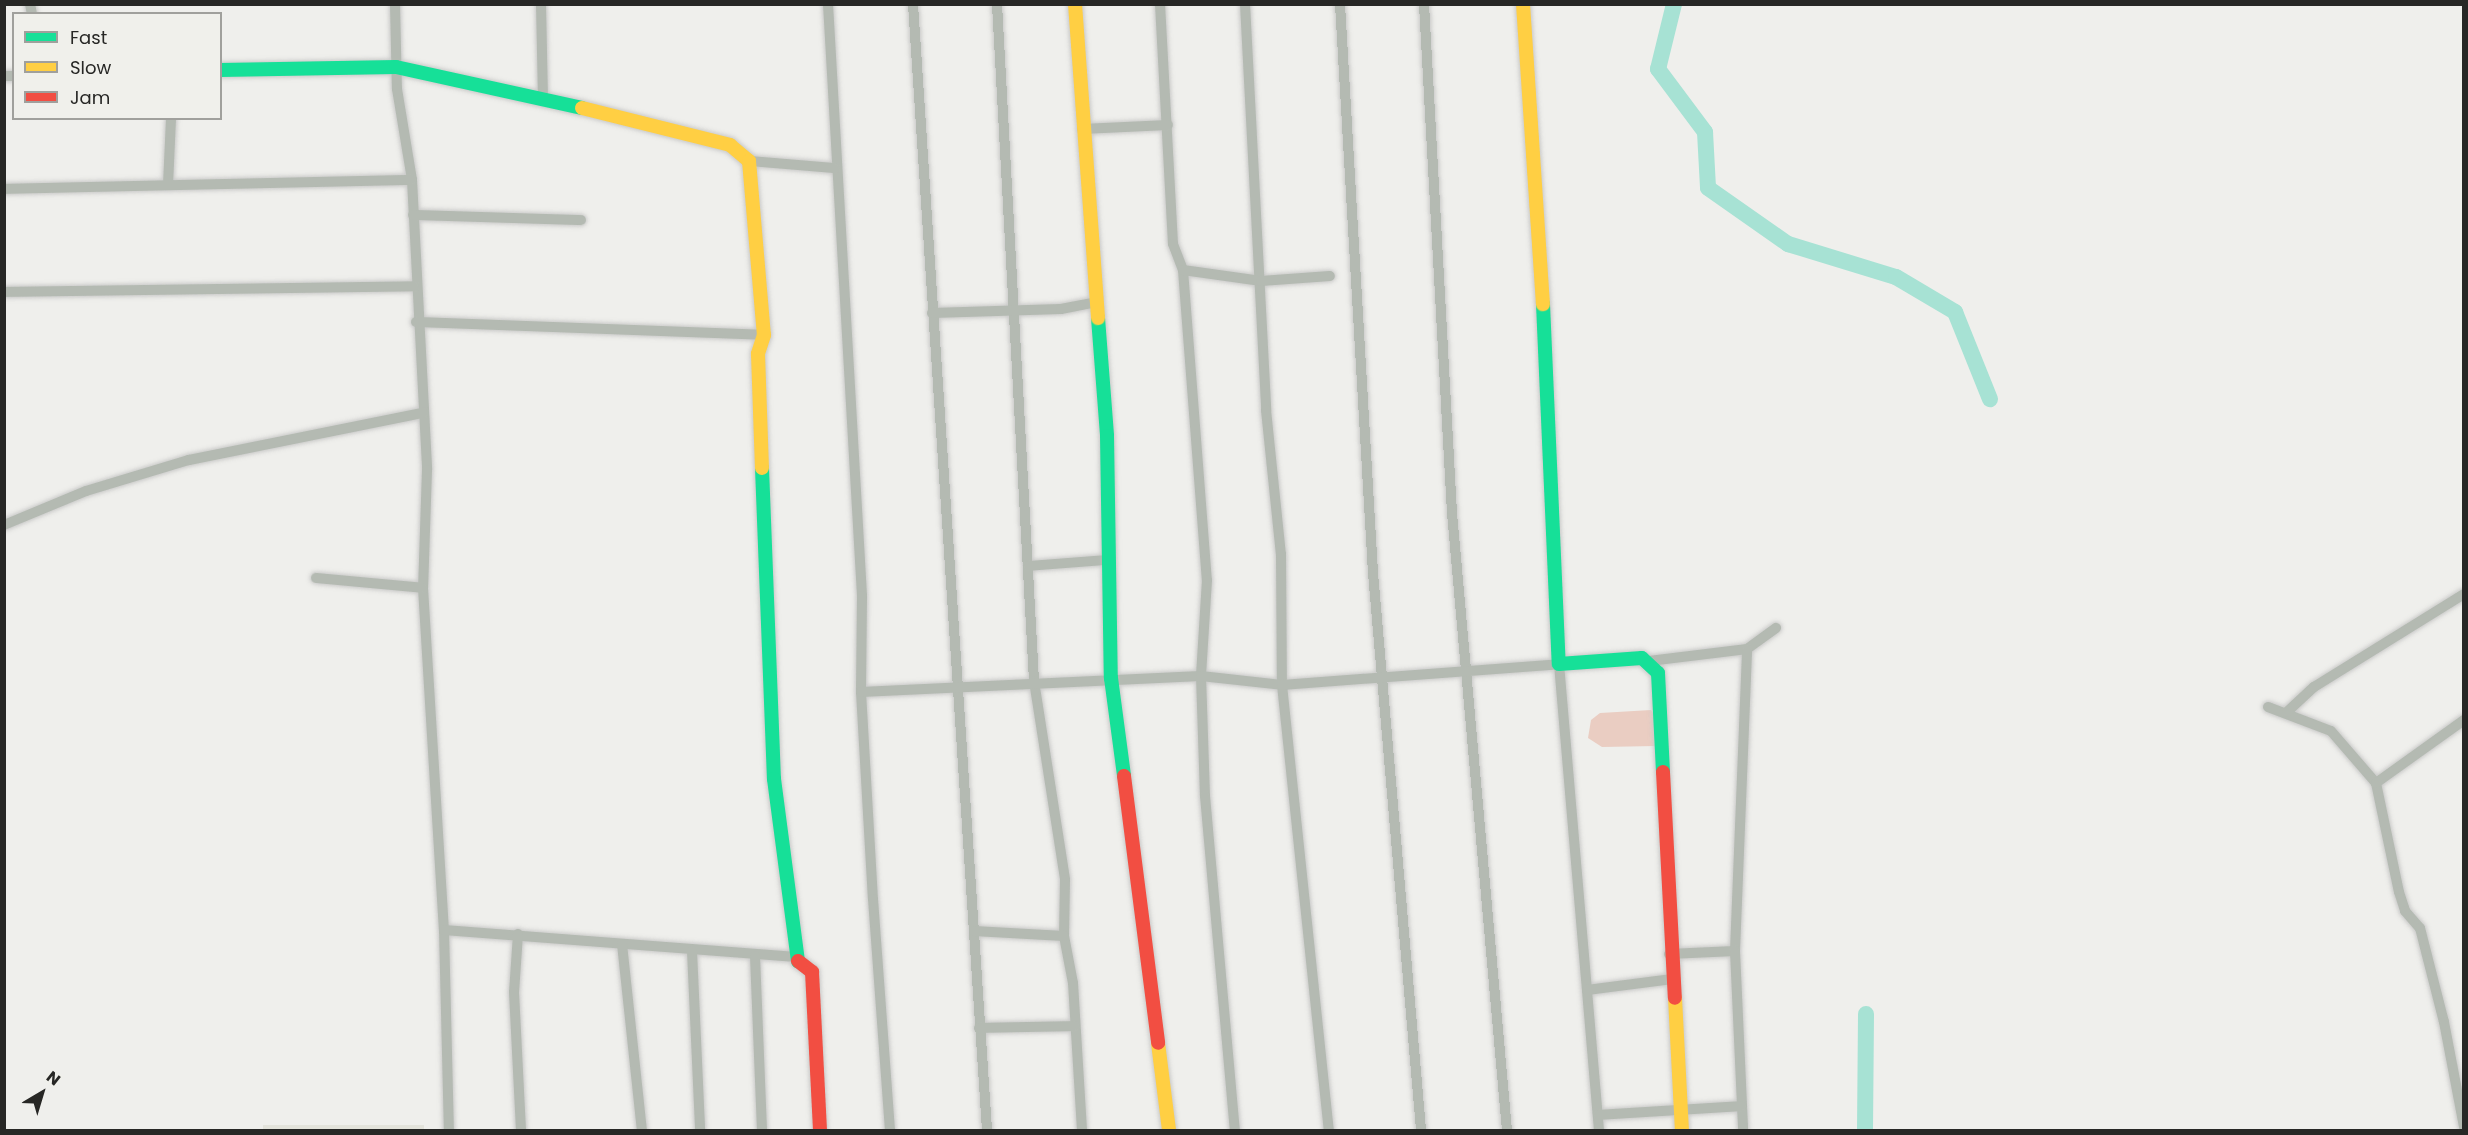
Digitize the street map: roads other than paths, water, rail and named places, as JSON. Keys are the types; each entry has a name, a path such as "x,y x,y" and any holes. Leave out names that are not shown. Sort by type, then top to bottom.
{"street":[{"path":"395,4 396,67 412,180 414,286 423,413 423,588 444,930 449,1131"},
{"path":"541,4 543,100"},
{"path":"828,4 835,168 862,596 861,692 890,1131"},
{"path":"913,4 955,687 987,1131"},
{"path":"997,4 1011,309 1034,681 1065,880 1064,936 1075,1026 1082,1131"},
{"path":"1075,4 1082,129 1107,436 1106,560 1111,678 1169,1131"},
{"path":"1160,4 1173,244 1183,270 1207,580 1201,676 1205,796 1235,1131"},
{"path":"1245,4 1261,281 1281,554 1282,685 1329,1131"},
{"path":"1340,4 1382,681 1421,1131"},
{"path":"1424,4 1466,675 1507,1131"},
{"path":"1523,4 1552,449 1559,664 1599,1131"},
{"path":"222,70 396,67 730,144 749,161 835,168"},
{"path":"168,184 171,120"},
{"path":"1082,129 1168,125"},
{"path":"749,161 764,335 758,354 766,641 774,779 794,957"},
{"path":"4,189 412,180"},
{"path":"413,215 581,220"},
{"path":"1183,270 1261,281 1330,276"},
{"path":"4,292 414,286"},
{"path":"932,313 1096,302"},
{"path":"416,322 764,335"},
{"path":"4,525 86,491 189,460 423,413"},
{"path":"1028,566 1106,560"},
{"path":"316,578 423,588"},
{"path":"2287,712 2314,687 2463,594"},
{"path":"861,692 1034,681 1201,676 1282,685 1382,681 1466,675 1559,664 1649,661 1747,649 1776,628"},
{"path":"1743,1131 1735,951 1747,649"},
{"path":"1649,661 1658,673 1669,954 1682,1131"},
{"path":"2268,706 2331,731 2376,783 2404,911 2420,928 2463,1127"},
{"path":"2376,783 2463,720"},
{"path":"444,930 518,934 755,956 794,957 812,972 820,1131"},
{"path":"974,931 1064,936"},
{"path":"518,934 514,1003 521,1131"},
{"path":"622,944 642,1131"},
{"path":"692,951 700,1131"},
{"path":"1669,954 1735,951"},
{"path":"755,956 762,1131"},
{"path":"1587,990 1672,979"},
{"path":"979,1028 1075,1026"},
{"path":"1598,1115 1742,1106"}],"waterway":[{"path":"1674,4 1658,69 1705,132 1708,188 1788,244 1896,277 1955,312 1990,399"},
{"path":"1865,1130 1866,1014"}]}
